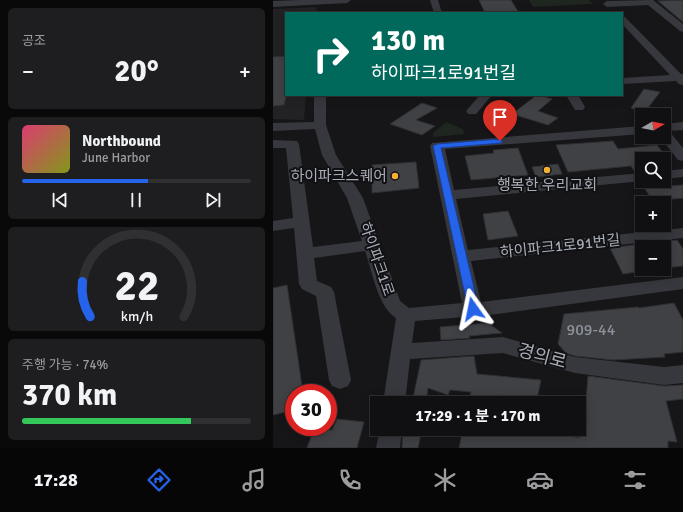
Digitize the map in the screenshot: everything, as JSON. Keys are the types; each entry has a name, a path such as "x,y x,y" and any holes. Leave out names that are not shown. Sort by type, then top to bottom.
{"street":[{"path":"273,4 330,3 347,0"},
{"path":"434,0 438,12"},
{"path":"606,2 615,12"},
{"path":"606,2 650,2 683,29"},
{"path":"623,20 681,79"},
{"path":"623,81 681,79"},
{"name":"하이파크1로","path":"320,96 320,125 329,155 355,198 393,304 396,309 406,315"},
{"path":"471,110 485,96"},
{"path":"573,96 579,107"},
{"path":"273,127 297,128 320,125"},
{"path":"671,127 683,126"},
{"path":"473,309 437,146 635,131"},
{"path":"671,142 683,157"},
{"path":"273,144 292,144 308,284 325,292 340,380"},
{"path":"671,174 683,173"},
{"path":"449,195 635,178"},
{"path":"273,226 300,222"},
{"name":"하이파크1로91번길","path":"461,256 683,233"},
{"path":"305,254 372,246"},
{"path":"395,396 406,315 473,309 683,282"},
{"name":"경의로","path":"401,352 503,345 575,365 664,376 683,374"},
{"path":"388,448 390,436"}],"shaded area":[{"path":"529,0 589,0 593,4 533,7"},
{"path":"317,7 316,12 285,12 285,96 306,96 304,120 273,119 273,9"},
{"path":"446,122 463,129 464,134 433,137 433,133"}],"building":[{"path":"479,0 511,0 518,12 485,12"},
{"path":"683,0 683,22 658,1"},
{"path":"285,56 286,97 284,105 273,106 273,57"},
{"path":"644,89 660,92 648,108 631,108"},
{"path":"536,96 541,96 552,99 538,111 558,118 548,125 512,114"},
{"path":"422,103 437,108 416,120 435,126 422,135 390,124"},
{"path":"613,141 618,149 657,145 662,152 635,152 635,172 631,166 568,172 556,145"},
{"path":"518,148 528,175 471,180 465,156 494,153 493,150"},
{"name":"하이파크스퀘어","path":"416,162 419,188 372,193 372,165"},
{"name":"행복한 우리교회","path":"558,164 562,174 536,177 532,167"},
{"path":"683,185 683,198 671,199 671,196 650,196 644,188 671,188 671,186"},
{"path":"508,211 518,236 488,240 483,214"},
{"path":"677,240 683,249 683,266 671,267 671,241"},
{"path":"635,245 635,272 623,274 610,248"},
{"path":"287,285 302,384 285,384 285,412 273,415 273,288"},
{"path":"674,303 683,320 683,352 664,354 665,357 613,360 575,356 566,353 558,344 564,314 639,308"},
{"path":"488,323 502,333 469,336 470,338 441,340 440,327"},
{"path":"474,356 477,374 541,380 538,396 470,396 471,392 450,390 448,395 428,388 427,396 413,396 421,360"},
{"path":"588,376 664,386 683,385 683,399 666,401 677,442 668,441 668,448 459,448 462,436 571,436 579,438 579,436 586,436"},
{"path":"337,419 364,422 357,448 307,448 311,436 337,436"},
{"path":"403,436 421,436 418,448 402,448"}],"place":[{"name":"행복한 우리교회","path":"547,170"},
{"name":"하이파크스퀘어","path":"395,176"}],"route":[{"path":"473,309 437,146 500,141"}]}
